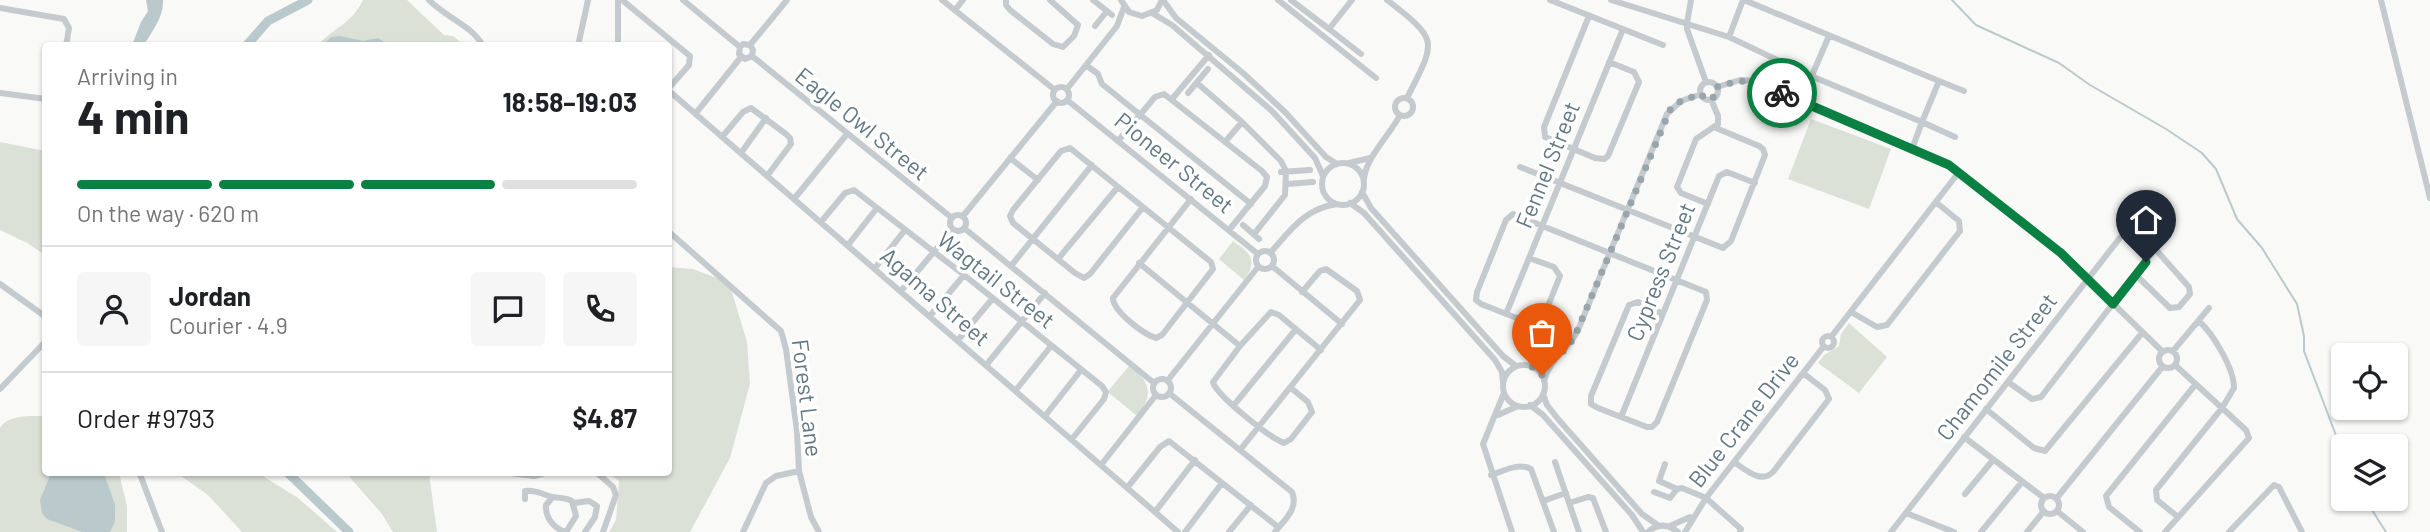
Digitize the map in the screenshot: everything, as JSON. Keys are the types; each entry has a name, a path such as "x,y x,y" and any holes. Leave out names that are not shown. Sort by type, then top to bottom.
{"street":[{"path":"429,0 445,15 471,31 480,42"},
{"path":"579,42 588,0"},
{"path":"618,42 620,0"},
{"path":"620,0 690,56 689,65 672,85"},
{"path":"683,0 740,47"},
{"path":"750,45 787,0"},
{"path":"942,0 1055,90"},
{"path":"955,10 963,0"},
{"path":"1006,0 1010,10 1053,44 1063,47 1074,36 1078,25 1050,0"},
{"path":"1093,0 1109,13 1095,26"},
{"path":"1152,13 1162,0 1175,18 1259,88 1326,157 1337,163 1370,158"},
{"path":"1278,0 1376,78"},
{"path":"1292,0 1361,54"},
{"path":"1329,29 1352,0"},
{"path":"1387,0 1421,27 1429,43 1427,57 1407,99"},
{"path":"1550,0 1663,45"},
{"path":"1611,0 1729,37 1811,76 1955,137"},
{"path":"1691,0 1687,23 1706,82"},
{"path":"1729,37 1743,0 1964,91"},
{"path":"2381,0 2430,198"},
{"path":"1123,3 1136,16"},
{"path":"1117,26 1123,3"},
{"path":"0,8 64,19 69,28 67,42"},
{"path":"1067,89 1117,26 1136,16 1152,13 1172,24 1209,55 1297,136 1319,163 1323,176 1323,191 1316,208"},
{"path":"1589,16 1543,131 1549,140 1595,158 1605,159 1610,153 1639,78 1634,72 1609,62"},
{"name":"Fennel Street","path":"1506,314 1623,29"},
{"path":"1800,103 1829,36"},
{"path":"740,47 743,44 750,45"},
{"path":"741,57 752,56 750,45"},
{"path":"740,47 741,57"},
{"path":"1172,99 1209,55"},
{"name":"Eagle Owl Street","path":"752,56 951,218"},
{"path":"695,113 741,57"},
{"path":"1086,65 1098,74 1102,84 1251,204"},
{"path":"1188,93 1209,69"},
{"path":"1717,87 1740,80 1755,81 1800,103 1942,160 2061,253 2163,352 2174,351 2208,308"},
{"path":"1912,149 1939,81"},
{"path":"1706,82 1712,82 1717,87 1717,94 1711,99 1705,99 1701,94 1700,89 1706,82"},
{"path":"1197,83 1281,161 1287,184 1285,195 1256,236 1243,225"},
{"path":"1055,90 1062,86 1067,89 1069,96 1063,102 1057,101"},
{"path":"1055,90 1054,97 1057,101"},
{"path":"0,93 42,98"},
{"name":"Agama Street","path":"672,93 1178,532"},
{"path":"1118,141 1157,94 1164,94 1172,99 1265,174 1267,182 1229,230"},
{"path":"1659,526 1642,514 1549,409 1543,394 1544,381 1552,362 1575,336 1667,114 1681,101 1701,94"},
{"path":"1402,98 1412,102 1412,110 1406,116 1400,115 1395,108 1396,103 1402,98"},
{"path":"1711,99 1718,116 1716,128"},
{"name":"Pioneer Street","path":"1067,100 1258,254"},
{"path":"963,216 1057,101"},
{"path":"722,137 748,108 755,109 788,135 791,142 788,150 767,176"},
{"path":"1400,115 1386,139 1370,158 1363,180 1362,192 1371,208 1503,356 1516,366 1552,362"},
{"path":"741,153 766,118"},
{"path":"1225,142 1242,122"},
{"path":"1520,167 1723,248 1731,241 1765,152 1759,146 1716,128"},
{"path":"1708,204 1681,193 1678,183 1696,139 1716,128"},
{"path":"794,199 846,134"},
{"path":"1143,207 1087,276 1080,276 1058,259 1013,223 1010,216 1061,151 1067,148 1074,150 1169,227 1213,265 1212,273 1162,335 1156,338 1146,334 1116,309 1113,298 1139,263 1169,227 1191,199"},
{"path":"1010,158 1038,180"},
{"path":"1323,176 1328,168 1337,163"},
{"path":"1349,163 1359,170 1363,180"},
{"path":"1011,265 1092,165"},
{"path":"1283,172 1310,170"},
{"name":"Cypress Street","path":"1621,417 1719,176 1724,172 1755,183"},
{"path":"1937,204 1959,221 1961,227 1958,235 1887,325 1877,327 1853,309 1937,204 1959,172"},
{"path":"1287,184 1313,182"},
{"path":"1058,259 1118,187"},
{"path":"1323,191 1330,200 1338,204"},
{"name":"Wagtail Street","path":"821,222 845,192 857,192 1102,386 1106,396 1072,439"},
{"path":"1270,253 1296,224 1316,208 1350,203 1362,192"},
{"path":"1350,203 1368,217 1502,372 1504,393 1483,444 1491,475 1512,532"},
{"path":"848,245 877,208"},
{"path":"1529,258 1557,270 1560,276 1539,324 1532,324 1481,304 1475,297 1506,220 1510,215 1516,214 1704,290 1707,300 1657,422 1652,427 1647,427 1591,404 1591,396 1629,305 1638,302 1662,314"},
{"path":"953,229 950,226 951,218 963,216"},
{"path":"963,216 966,224 964,228"},
{"path":"953,229 964,228"},
{"path":"964,228 1154,383"},
{"name":"Chamomile Street","path":"1891,532 2123,233 2133,228 2155,250"},
{"path":"901,291 953,229"},
{"path":"875,268 905,230"},
{"name":"Forest Lane","path":"672,235 781,331 797,431 799,471 811,517 819,532"},
{"path":"2008,382 2032,399 2041,397 2155,250 2189,287 2188,297 2179,307 2170,308 2136,275"},
{"path":"1264,251 1270,253 1274,261 1272,267 1266,270 1258,267 1258,254 1264,251"},
{"path":"1139,263 1240,346"},
{"path":"1168,380 1258,267"},
{"path":"1272,267 1342,324"},
{"path":"1240,450 1359,304 1357,291 1326,269 1320,271 1302,292"},
{"path":"930,316 964,275"},
{"path":"0,284 42,314"},
{"path":"987,364 1045,293"},
{"path":"958,340 993,298"},
{"name":"Blue Crane Drive","path":"1685,532 1693,515 1824,346 1829,348 1832,345 1831,337 1853,309"},
{"path":"1291,388 1308,402 1312,412 1291,439 1280,442 1215,388 1213,382 1240,346 1270,313 1279,315 1321,350"},
{"path":"2178,517 2157,500 2156,490 2233,393 2234,379 2214,338 2199,321"},
{"path":"1234,405 1296,329"},
{"path":"1986,409 2034,448 2045,451 2142,333"},
{"path":"0,389 42,345"},
{"path":"1016,390 1051,346"},
{"path":"2174,351 2177,358 2175,365"},
{"path":"2163,352 2160,359 2163,366 2168,368 2175,365"},
{"path":"2165,532 2248,442 2249,435 2175,365"},
{"path":"1503,383 1507,373 1516,366"},
{"path":"1531,366 1542,375 1544,381"},
{"path":"2056,499 2163,366"},
{"path":"1045,416 1081,370"},
{"path":"1734,462 1762,477 1768,477 1773,472 1829,399 1825,390 1803,373"},
{"path":"1159,379 1168,380 1171,386 1169,393 1163,397 1156,395 1153,390 1154,383 1159,379"},
{"path":"2140,532 2109,507 2106,496 2195,385"},
{"path":"1127,488 1166,442 1173,442 1251,505 1277,530 1294,508 1294,496 1169,393"},
{"path":"1504,393 1518,406"},
{"path":"1496,416 1518,406 1530,405 1543,394"},
{"path":"1101,465 1156,395"},
{"path":"1530,405 1543,415 1645,532 1659,526 1670,526 1678,532"},
{"path":"1964,437 2044,498"},
{"path":"1155,512 1195,460"},
{"path":"1965,494 1993,460"},
{"path":"1555,462 1579,532"},
{"path":"1665,464 1659,481 1706,498 1737,523 1740,532"},
{"path":"1491,475 1519,466 1529,467 1554,532"},
{"path":"743,532 766,483 776,476 799,471"},
{"path":"141,476 162,532"},
{"path":"601,476 613,486 616,495 603,532"},
{"path":"1981,532 2022,482"},
{"path":"1185,532 1222,483"},
{"path":"2229,532 2274,485 2279,487 2302,532"},
{"path":"1654,492 1668,499 1677,489"},
{"path":"525,499 525,491 531,490 552,498 563,496 574,503 589,500 597,506 595,517 584,532"},
{"path":"1543,501 1566,493"},
{"path":"2050,496 2056,499 2059,505 2057,511 2049,514 2044,511 2041,503 2044,498 2050,496"},
{"path":"552,498 546,508 547,515 553,525 566,532 575,518 574,503"},
{"path":"1569,503 1593,498 1606,532"},
{"path":"1229,532 1251,505"},
{"path":"2027,532 2044,511"},
{"path":"2057,511 2079,531"},
{"path":"1906,513 1954,532"},
{"name":"Blue Crane Drive","path":"1670,526 1693,515"}],"shaded area":[{"path":"146,0 163,0 162,12 146,42 133,42 141,22 148,11"},
{"path":"363,0 407,0 444,35 453,36 460,42 321,42 358,8"},
{"path":"340,36 363,41 378,38 384,42 326,42 331,37"},
{"path":"1811,119 1891,149 1869,209 1788,179"},
{"path":"0,142 42,150 42,253 0,230"},
{"path":"1233,241 1244,249 1250,258 1251,268 1244,280 1219,259"},
{"path":"672,267 693,269 719,279 731,289 747,342 750,384 730,458 690,532 609,532 616,520 619,481 612,476 672,476"},
{"path":"1849,323 1887,357 1859,393 1818,363 1824,355 1839,346 1841,334"},
{"path":"1129,366 1142,377 1148,389 1146,401 1137,416 1109,393"},
{"path":"42,416 42,476 120,476 127,506 127,532 0,532 0,428 8,420"},
{"path":"50,476 105,476 115,505 115,522 110,532 82,532 47,519 42,513 40,500"},
{"path":"181,476 263,476 298,498 337,532 242,532 208,495"},
{"path":"349,476 429,476 437,532 393,532 382,514"}],"waterway":[{"path":"250,42 268,21 308,0"},
{"path":"1952,0 1976,25 2059,63 2090,85 2202,153 2216,169 2237,219 2262,248 2297,304 2304,336 2304,351 2335,434"},
{"path":"291,476 349,532"},
{"path":"2373,511 2386,532"}],"way so far":[{"path":"1542,375 1531,366 1552,362 1575,336 1670,110 1681,101 1701,94 1705,99 1711,99 1716,96 1717,87 1740,80 1755,81 1782,93"}],"route":[{"path":"1782,93 1949,165 2061,253 2113,304 2146,262"}]}
